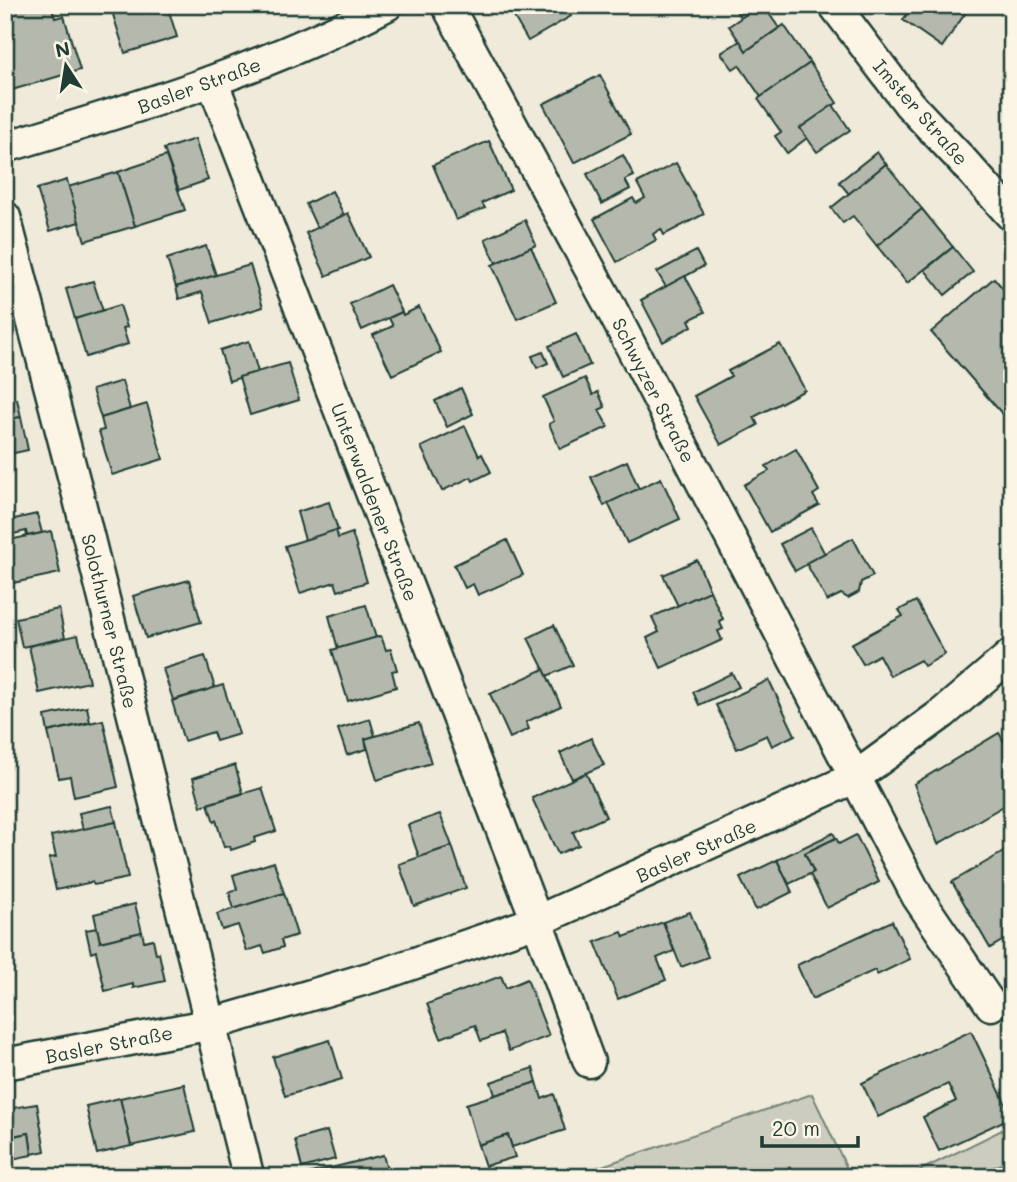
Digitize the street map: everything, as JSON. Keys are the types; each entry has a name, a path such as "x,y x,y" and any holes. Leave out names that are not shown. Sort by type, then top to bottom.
{"street":[{"name":"Basler Straße","path":"5,147 212,83 328,36 387,5"},
{"name":"Schwyzer Straße","path":"447,5 611,308 854,778"},
{"name":"Imster Straße","path":"834,5 909,104 1012,216"},
{"name":"Unterwaldener Straße","path":"212,83 537,921"},
{"name":"Solothurner Straße","path":"5,217 212,1024"},
{"name":"Basler Straße","path":"5,1064 212,1024 386,974 537,921 854,778 943,713 1012,654"},
{"path":"854,778 917,896 991,1005"},
{"path":"537,921 589,1062"},
{"path":"212,1024 248,1175"}],"shaded area":[{"path":"812,1094 851,1177 567,1177 599,1167"},
{"path":"1012,1125 1012,1160 969,1177 907,1177"}],"building":[{"path":"5,5 51,5 55,18 64,16 80,70 12,90 5,66"},
{"path":"110,5 167,5 177,37 125,53"},
{"path":"507,5 565,5 571,16 528,41"},
{"path":"732,5 760,5 741,18"},
{"path":"763,5 779,28 746,51 729,26"},
{"path":"913,5 971,5 942,47 903,20"},
{"path":"784,25 810,63 761,97 739,65 733,69 721,53 740,41 746,51"},
{"path":"810,63 837,103 800,128 807,138 787,153 775,136 781,132 758,99"},
{"path":"600,75 631,134 574,163 543,104"},
{"path":"833,105 850,130 817,152 800,128"},
{"path":"195,139 208,180 179,190 164,149"},
{"path":"489,141 511,190 482,203 485,208 456,220 433,165"},
{"path":"877,152 886,164 849,194 839,182"},
{"path":"623,155 634,176 625,180 630,189 602,204 587,174"},
{"path":"166,156 185,210 135,226 118,172"},
{"path":"676,163 704,214 664,235 661,229 653,234 656,240 617,262 594,219 633,198 636,203 645,198 637,183"},
{"path":"886,164 922,209 877,246 853,216 843,223 831,208"},
{"path":"118,172 135,226 85,241 68,187"},
{"path":"67,180 79,222 50,231 37,189"},
{"path":"332,191 344,215 317,228 306,204"},
{"path":"922,209 953,247 907,283 877,246"},
{"path":"348,213 369,257 326,276 306,233"},
{"path":"525,220 536,245 496,263 485,239"},
{"path":"206,246 216,275 176,287 167,259"},
{"path":"531,247 556,302 517,319 492,265"},
{"path":"953,247 973,272 945,295 925,270"},
{"path":"696,251 704,266 666,287 657,272"},
{"path":"250,265 263,307 212,323 202,292 179,299 176,287"},
{"path":"685,276 705,312 689,320 692,326 663,342 641,300"},
{"path":"994,278 1012,299 1011,424 931,332"},
{"path":"93,281 103,311 75,319 66,289"},
{"path":"389,285 402,312 362,330 350,304"},
{"path":"120,305 127,327 123,328 128,344 86,357 75,319"},
{"path":"419,307 441,352 392,375 373,335 393,326 389,318"},
{"path":"576,334 590,365 563,377 549,346"},
{"path":"249,341 258,372 229,381 220,350"},
{"path":"780,344 805,390 754,417 758,425 721,445 694,396 731,376 728,371"},
{"path":"543,352 548,363 537,368 532,356"},
{"path":"288,363 299,400 250,415 239,377"},
{"path":"585,378 593,395 598,392 605,407 599,410 608,427 560,449 549,424 554,421 543,397"},
{"path":"122,381 130,409 101,418 92,390"},
{"path":"461,388 473,414 447,427 435,401"},
{"path":"17,399 21,417 5,420 5,401"},
{"path":"147,404 163,459 112,475 99,431 104,430 101,418"},
{"path":"21,417 28,450 5,455 5,420"},
{"path":"465,426 479,456 482,454 491,472 473,481 471,477 442,491 421,447"},
{"path":"796,449 819,491 813,495 819,505 770,532 744,485 769,471 766,466"},
{"path":"627,461 639,489 604,506 591,477"},
{"path":"661,478 680,519 627,543 608,503"},
{"path":"329,502 338,530 305,540 297,512"},
{"path":"37,514 42,533 27,536 26,531 5,536 5,521"},
{"path":"811,528 825,554 795,571 780,544"},
{"path":"336,530 338,538 352,533 367,582 338,591 335,582 300,593 285,546"},
{"path":"51,531 60,573 13,583 5,541"},
{"path":"853,538 873,576 861,582 859,592 848,598 841,594 827,601 806,563"},
{"path":"507,540 523,575 478,595 473,584 465,588 454,565"},
{"path":"697,560 710,591 678,606 663,575"},
{"path":"189,580 201,622 146,638 133,596"},
{"path":"710,591 723,619 719,621 723,629 718,631 722,640 661,668 647,638 659,632 652,617"},
{"path":"916,601 945,654 924,666 920,660 890,676 879,655 863,664 851,644 903,616 899,610"},
{"path":"366,605 376,638 338,649 329,616"},
{"path":"59,609 65,638 22,647 16,618"},
{"path":"554,625 573,665 547,676 528,638"},
{"path":"78,635 89,682 39,693 29,646"},
{"path":"381,636 386,650 391,649 397,670 392,671 396,687 348,701 332,650"},
{"path":"205,656 215,688 173,700 163,669"},
{"path":"544,669 561,706 526,722 529,729 510,738 490,694"},
{"path":"732,673 739,687 699,705 693,692"},
{"path":"769,680 795,735 772,746 767,735 737,749 716,705"},
{"path":"223,685 239,734 216,741 213,732 184,741 172,701"},
{"path":"87,707 90,722 48,732 45,716"},
{"path":"370,719 375,736 365,739 367,749 347,755 338,729"},
{"path":"103,720 118,787 74,797 70,776 59,778 48,732"},
{"path":"419,723 431,763 377,780 365,739"},
{"path":"999,733 1012,755 1012,801 938,844 914,784"},
{"path":"591,738 604,765 572,779 560,753"},
{"path":"235,765 243,793 201,806 193,778"},
{"path":"586,773 606,817 573,832 579,845 558,854 532,798"},
{"path":"262,788 276,831 254,838 255,842 231,850 230,846 224,847 208,804"},
{"path":"112,806 116,822 83,830 79,813"},
{"path":"440,814 452,846 419,857 408,825"},
{"path":"116,822 128,878 56,890 49,858 56,857 51,836"},
{"path":"833,833 836,838 805,853 814,872 789,884 777,860"},
{"path":"856,835 879,882 827,908 810,874 814,872 805,853 836,838 839,844"},
{"path":"452,846 466,888 414,906 399,864"},
{"path":"1005,851 1012,863 1012,935 990,948 952,882"},
{"path":"777,860 792,892 756,910 740,878"},
{"path":"274,862 284,893 234,909 229,892 237,889 233,875"},
{"path":"284,893 297,935 281,940 283,947 265,953 262,946 247,951 238,925 222,930 217,914"},
{"path":"135,904 142,932 100,942 94,914"},
{"path":"690,912 708,957 681,967 663,922"},
{"path":"892,921 910,959 877,975 875,970 812,999 797,965"},
{"path":"663,922 674,951 657,958 666,980 618,999 595,942 622,932 624,937"},
{"path":"97,928 100,942 142,932 144,941 153,939 165,981 133,988 133,984 105,991 96,951 91,953 86,930"},
{"path":"501,976 506,988 527,979 549,1036 509,1051 502,1033 481,1041 475,1025 441,1038 427,1004"},
{"path":"971,1031 1012,1117 939,1151 923,1117 956,1101 948,1084 878,1117 862,1083"},
{"path":"330,1040 342,1079 285,1096 273,1057"},
{"path":"533,1068 537,1082 495,1095 491,1082"},
{"path":"537,1082 542,1099 554,1094 565,1130 512,1147 508,1135 478,1145 466,1104"},
{"path":"184,1084 195,1132 131,1146 120,1098"},
{"path":"120,1098 131,1146 97,1154 86,1106"},
{"path":"37,1104 45,1151 32,1154 29,1133 13,1136 9,1112 7,1113 6,1109"},
{"path":"9,1112 13,1136 29,1133 32,1155 6,1160 5,1163 5,1113"},
{"path":"327,1131 335,1159 302,1168 295,1140"},
{"path":"508,1135 515,1157 485,1166 478,1145"},
{"path":"383,1155 389,1177 299,1176"}]}
